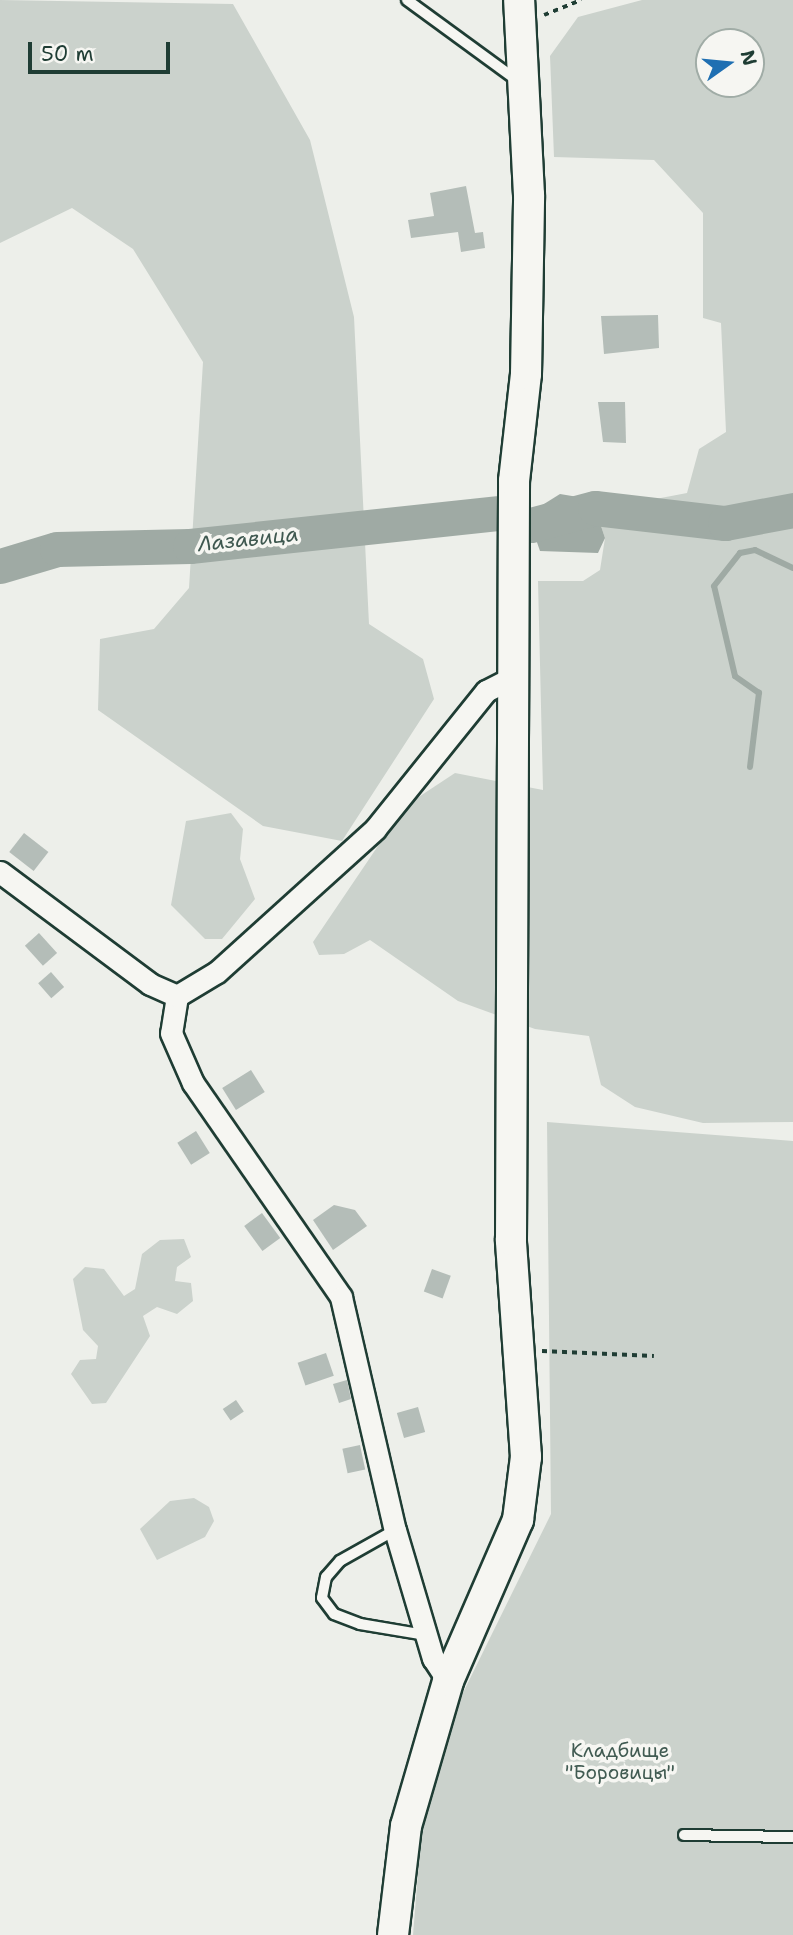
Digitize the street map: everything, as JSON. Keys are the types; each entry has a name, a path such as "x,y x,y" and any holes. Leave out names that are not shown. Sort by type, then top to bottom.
{"street":[{"path":"393,1935 406,1826 448,1681 518,1520 526,1457 511,1240 514,481 526,374 528,236 519,11"},
{"path":"448,1681 426,1635 395,1530 341,1297 193,1083 171,1033 177,996 217,972 374,830 486,691 515,676"},
{"path":"0,872 150,984 177,996"}],"lane":[{"path":"407,0 523,84"},
{"path":"395,1530 341,1561 326,1577 322,1598 334,1614 360,1624 426,1635"},
{"path":"684,1835 793,1837"}],"path":[{"path":"519,11 581,0"},
{"path":"519,1350 654,1356"}],"green space":[{"path":"0,0 233,4 310,140 354,317 369,624 423,659 434,699 342,841 263,826 98,710 100,639 154,629 189,588 203,362 133,249 72,208 0,243"},
{"path":"642,0 793,0 793,1122 703,1123 635,1107 601,1085 589,1036 535,1029 458,1001 370,940 344,954 319,955 313,942 405,806 455,773 543,790 538,581 583,581 600,570 605,538 595,508 584,498 645,501 687,493 699,449 726,432 721,323 703,318 703,213 654,160 554,157 550,56 578,17"},
{"path":"231,813 243,829 240,859 255,899 222,939 205,939 171,905 186,821"},
{"name":"Кладбище \"Боровицы\"","path":"547,1122 793,1141 793,1935 413,1935 421,1836 454,1711 551,1514"},
{"path":"184,1239 191,1257 177,1267 175,1281 191,1283 193,1301 177,1314 157,1307 143,1316 150,1336 106,1403 92,1404 71,1374 80,1360 96,1359 98,1346 83,1330 73,1279 85,1267 104,1269 124,1296 135,1289 142,1254 160,1240"},
{"path":"194,1498 209,1507 214,1521 205,1537 157,1560 140,1529 170,1501"}],"shaded area":[{"path":"560,494 584,498 595,508 605,538 598,553 540,551 531,525 536,509"}],"building":[{"path":"466,186 475,233 483,232 485,248 461,252 458,232 411,238 408,220 434,216 430,193"},
{"path":"658,315 659,348 604,354 601,316"},
{"path":"598,402 625,402 626,443 603,442"},
{"path":"24,833 48,852 34,871 9,852"},
{"path":"39,933 57,953 43,966 25,946"},
{"path":"51,972 64,987 51,998 38,983"},
{"path":"251,1070 265,1092 236,1110 222,1088"},
{"path":"196,1131 210,1153 191,1165 177,1143"},
{"path":"334,1205 355,1210 367,1226 333,1250 313,1220"},
{"path":"262,1213 280,1238 262,1251 244,1226"},
{"path":"432,1269 451,1276 443,1298 424,1292"},
{"path":"326,1353 334,1376 305,1385 298,1363"},
{"path":"347,1380 351,1399 339,1403 333,1384"},
{"path":"236,1400 244,1412 231,1421 223,1409"},
{"path":"418,1407 425,1432 404,1438 397,1413"},
{"path":"360,1445 365,1469 348,1473 342,1449"}],"waterway":[{"name":"Лазавица","path":"531,525 595,508 725,523 793,510"},
{"name":"Лазавица","path":"0,566 57,549 190,546 497,513"},
{"path":"750,767 759,693 735,676 714,586 740,553 755,550 793,568"}]}
